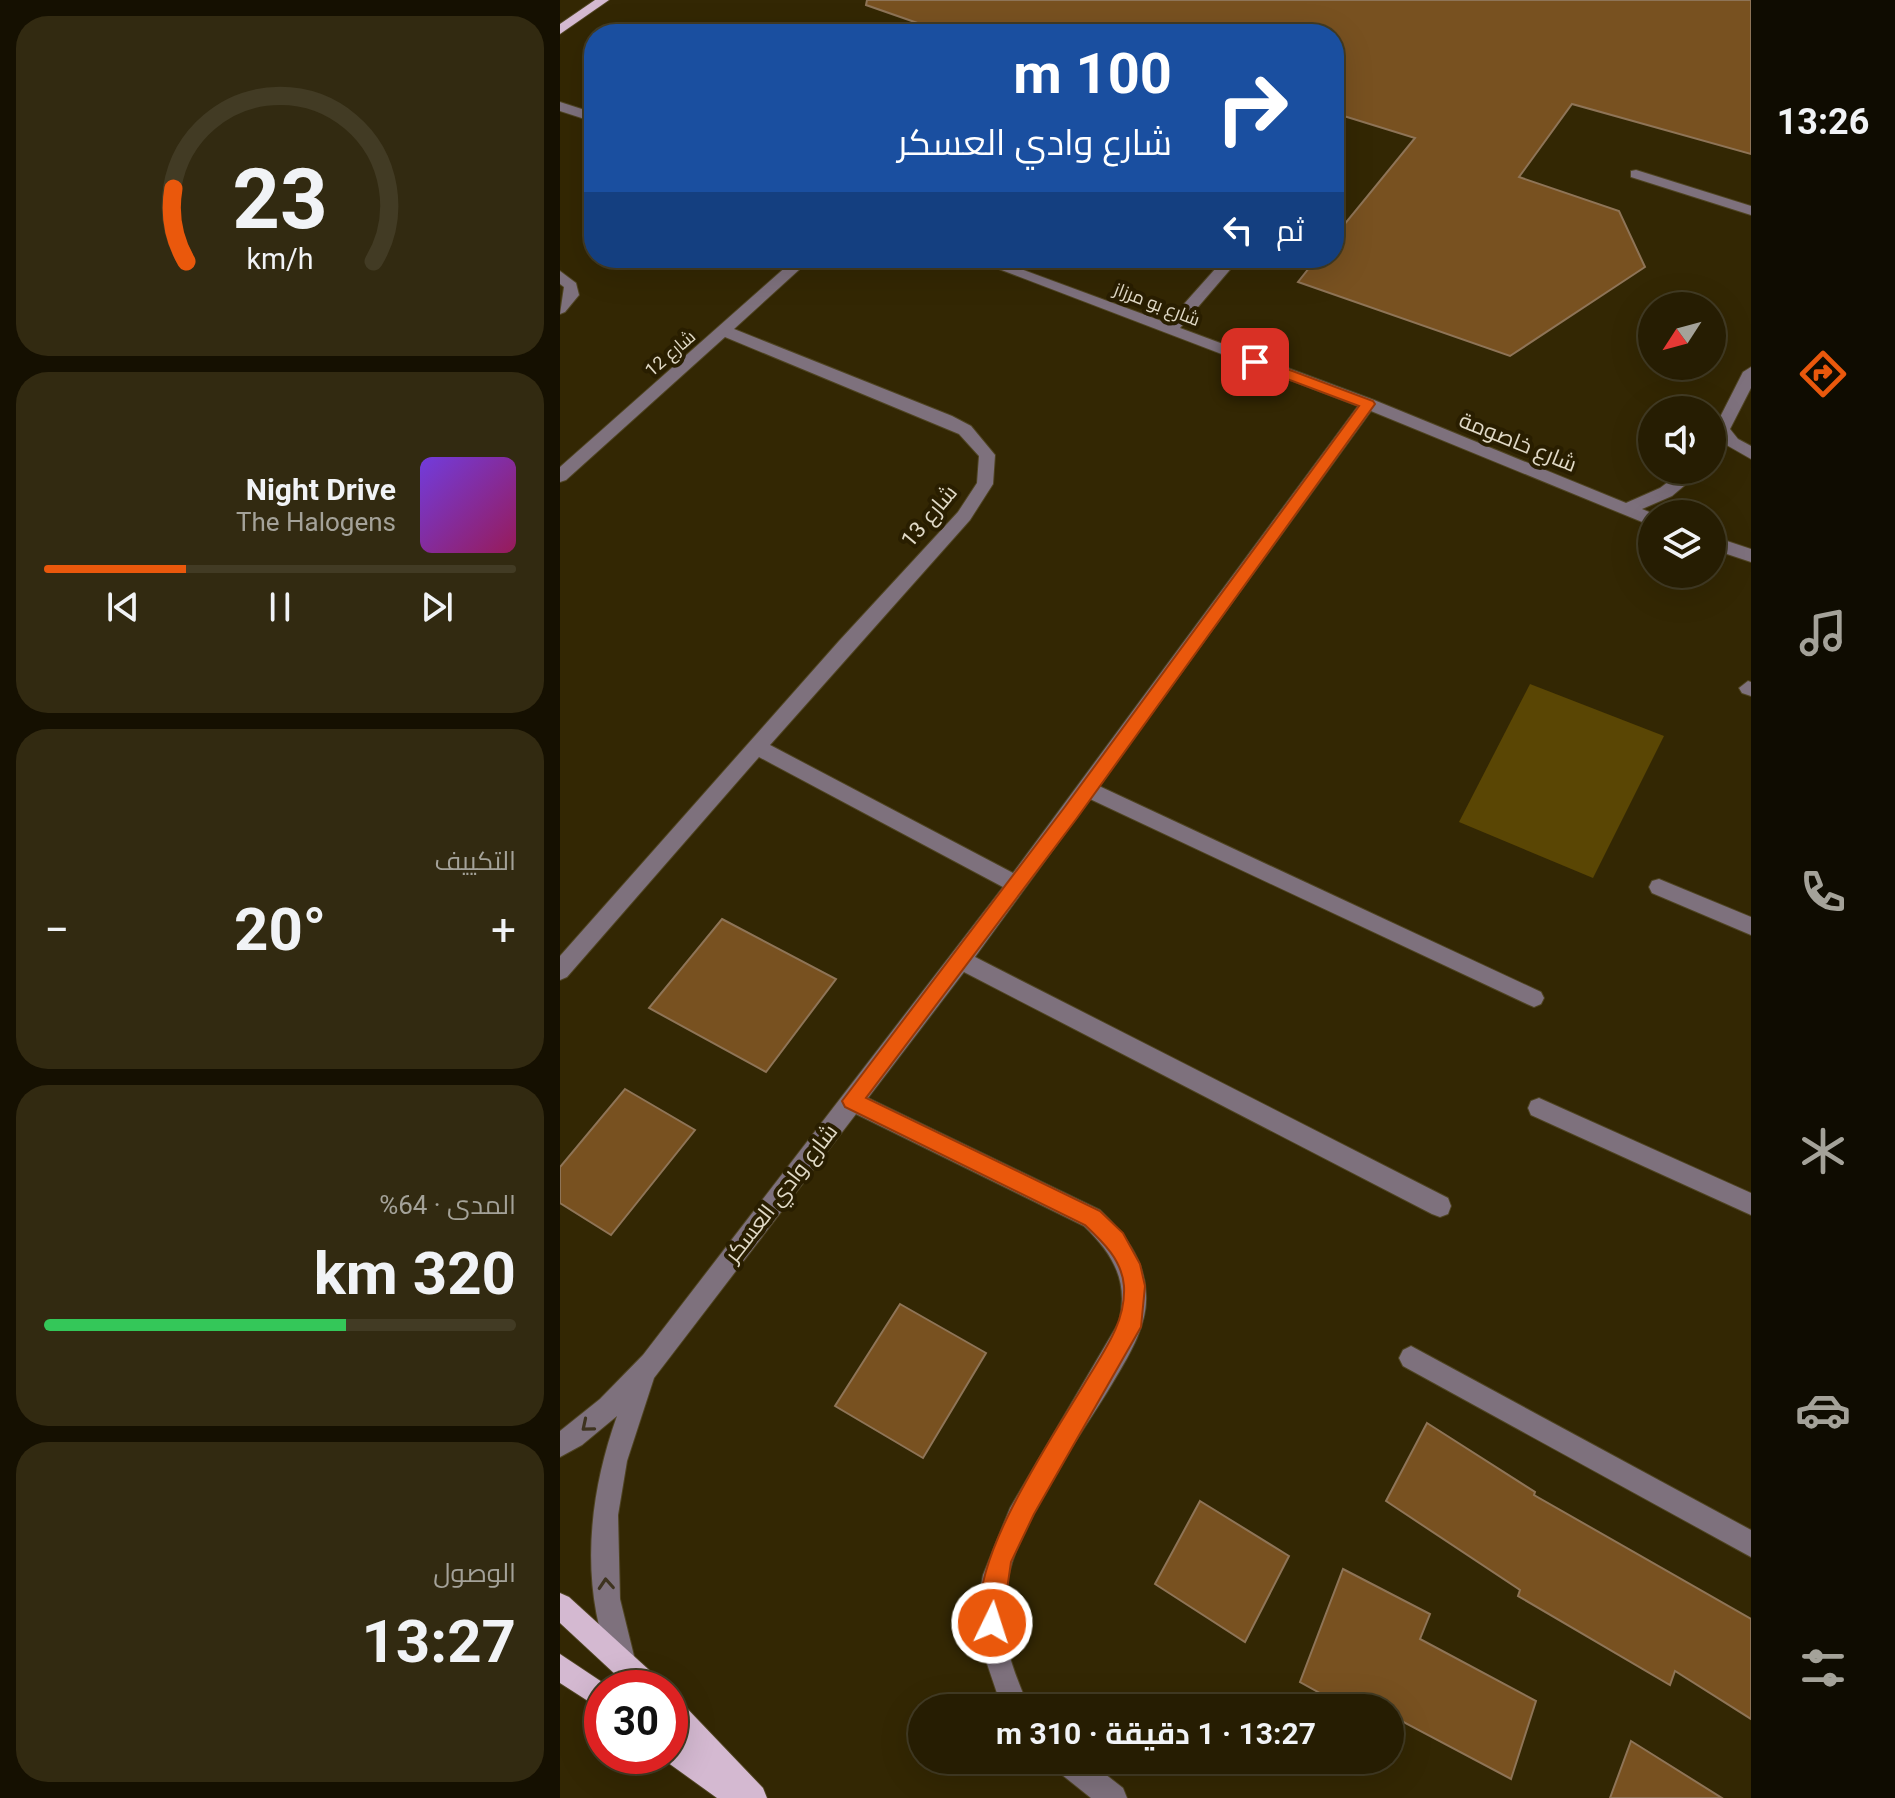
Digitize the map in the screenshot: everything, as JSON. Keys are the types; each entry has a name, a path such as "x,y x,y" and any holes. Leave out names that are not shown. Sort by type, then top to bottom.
{"main road":[{"path":"560,30 603,0"},
{"path":"560,1606 632,1670"},
{"path":"560,1667 584,1684"},
{"path":"688,1728 753,1798"},
{"path":"688,1760 740,1798"}],"street":[{"path":"560,106 584,114"},
{"path":"1636,174 1751,211"},
{"name":"شارع 12","path":"560,476 794,268"},
{"name":"شارع بو مرزاز","path":"1004,268 1368,404"},
{"path":"1170,330 1224,268"},
{"path":"560,276 571,286 571,295 560,309"},
{"name":"شارع 13","path":"560,971 759,748 845,646 964,516 985,484 988,467 981,446 965,430 724,331"},
{"path":"1726,424 1751,372"},
{"name":"شارع خاصومة","path":"1368,404 1638,515"},
{"name":"شارع وادي العسكر","path":"560,1445 581,1433 618,1400 651,1363 961,960 1368,404"},
{"path":"1726,434 1732,443 1751,453"},
{"path":"1625,510 1677,484"},
{"path":"1726,547 1751,556"},
{"path":"759,748 1017,885"},
{"path":"1088,789 1534,998"},
{"path":"1659,887 1751,926"},
{"path":"961,960 1440,1206"},
{"path":"852,1101 1092,1218 1115,1240 1129,1264 1134,1286 1130,1327 1026,1506 1000,1560 991,1603 994,1643 1008,1694"},
{"path":"1539,1108 1751,1204"},
{"path":"1411,1358 1751,1544"},
{"name":"شارع وادي العسكر","path":"622,1660 607,1599 603,1537 610,1476 627,1418 651,1363"},
{"path":"1083,1774 1113,1798"}],"shaded area":[{"path":"1530,684 1664,736 1593,878 1459,822"}],"building":[{"path":"867,0 1751,0 1751,154 1572,104 1519,177 1619,211 1645,267 1510,356 1298,282 1309,268 1344,268 1344,225 1415,138 1344,116 1344,24 920,24 866,5"},
{"path":"722,919 836,979 766,1072 649,1008"},
{"path":"625,1089 695,1130 611,1235 560,1203 560,1167"},
{"path":"900,1304 986,1353 923,1458 835,1406"},
{"path":"1427,1423 1535,1492 1534,1495 1751,1619 1751,1719 1675,1671 1670,1685 1518,1596 1520,1590 1386,1501"},
{"path":"1200,1501 1289,1556 1245,1642 1155,1584"},
{"path":"1343,1569 1430,1614 1420,1639 1536,1701 1511,1779 1404,1722 1404,1694 1322,1694 1300,1682"},
{"path":"1631,1741 1722,1798 1610,1798"}],"route":[{"path":"992,1623 991,1603 1000,1560 1026,1506 1130,1327 1134,1286 1129,1264 1115,1240 1092,1218 852,1101 1070,813 1368,404 1255,362"}]}
